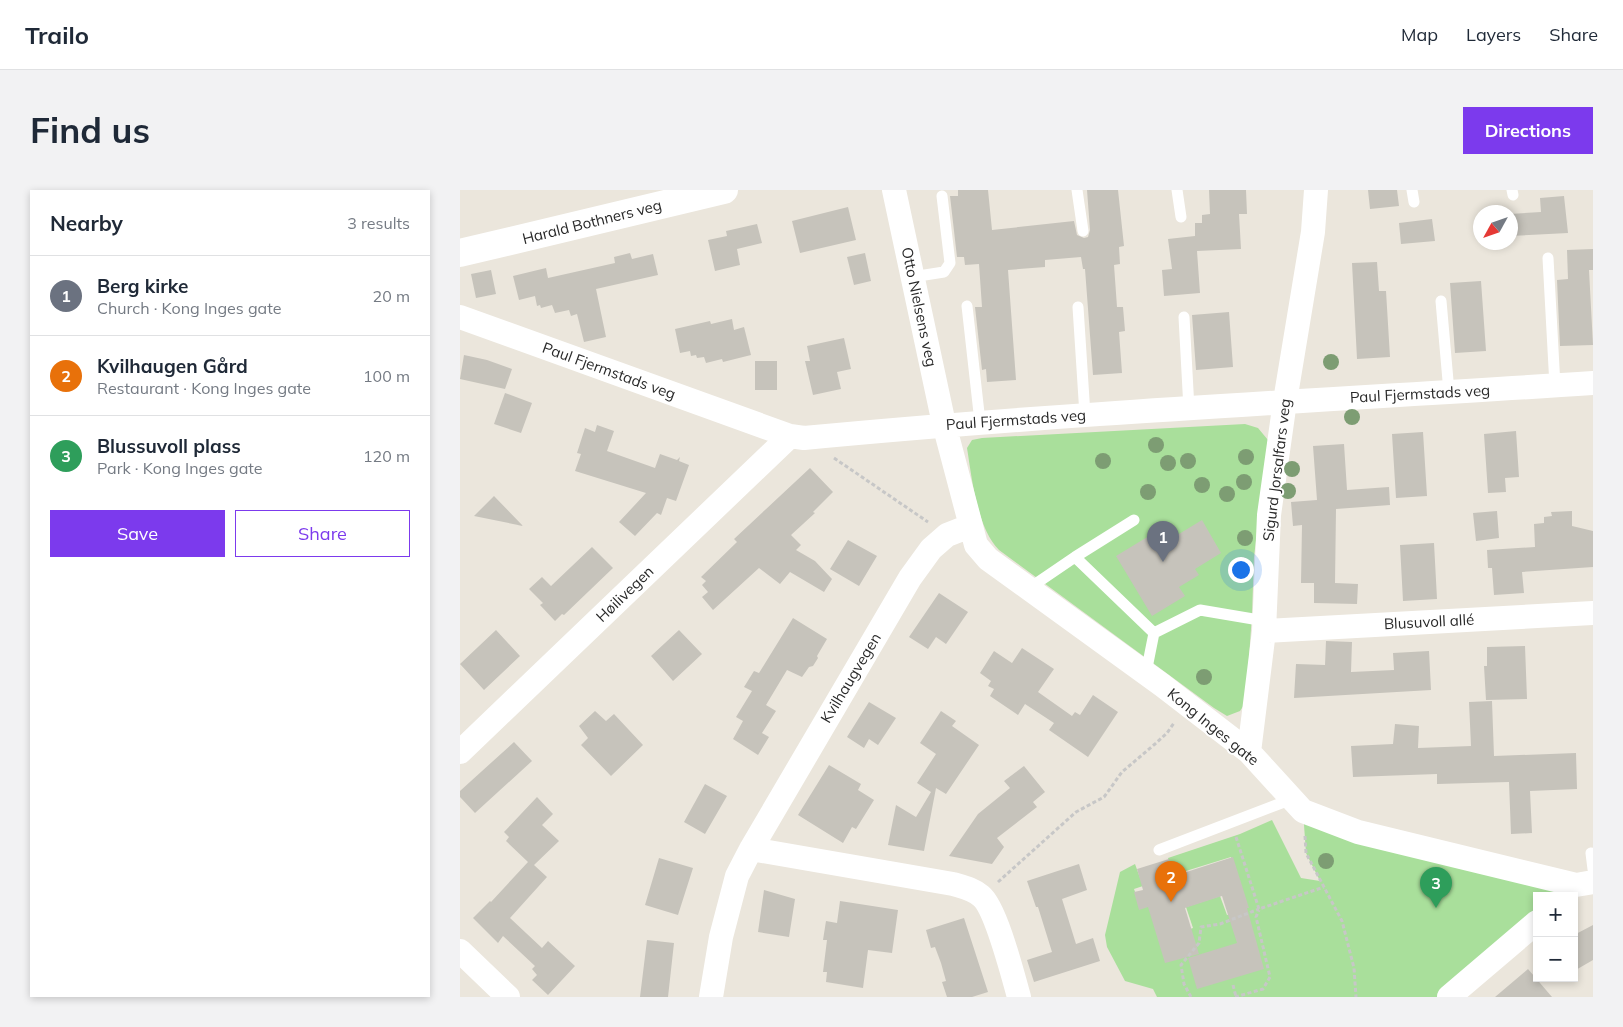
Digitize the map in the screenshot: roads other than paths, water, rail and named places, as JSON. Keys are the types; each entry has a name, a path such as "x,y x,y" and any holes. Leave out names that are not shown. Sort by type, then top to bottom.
{"street":[{"name":"Harald Bothners veg","path":"460,254 724,190"},
{"name":"Otto Nielsens veg","path":"894,190 944,424"},
{"name":"Sigurd Jorsalfars veg","path":"1249,752 1264,626 1269,515 1313,232 1316,190"},
{"name":"Paul Fjermstads veg","path":"460,317 790,436 804,438 944,424 1593,383"},
{"name":"Kong Inges gate","path":"944,424 976,545 988,559 1146,673 1249,752 1298,805 1358,832 1578,888"},
{"name":"Høilivegen","path":"460,752 790,436"},
{"name":"Kvilhaugvegen","path":"711,997 721,937 737,876 751,849 910,578 931,549 947,535 970,526"},
{"name":"Blusuvoll allé","path":"1264,626 1593,613"},
{"path":"751,849 953,884 969,889 983,897 993,914 1019,997"},
{"path":"1449,997 1533,925"},
{"path":"460,951 508,997"}],"lane":[{"path":"1077,190 1083,232"},
{"path":"1177,190 1181,217"},
{"path":"912,277 944,272 950,263 942,196"},
{"path":"1548,258 1555,386"},
{"path":"1441,301 1449,392"},
{"path":"966,306 980,422"},
{"path":"1078,307 1085,415"},
{"path":"1184,317 1189,408"},
{"path":"1028,589 1134,520"},
{"path":"1076,557 1154,633"},
{"path":"1154,633 1200,610 1264,626"},
{"path":"1146,673 1154,633"},
{"path":"1159,850 1232,822 1298,805"},
{"path":"1591,853 1593,869"}],"place":[{"name":"Berg kirke","path":"1163,562"},
{"name":"Kvilhaugen Gård","path":"1171,902"},
{"name":"Blussuvoll plass","path":"1436,908"}]}
